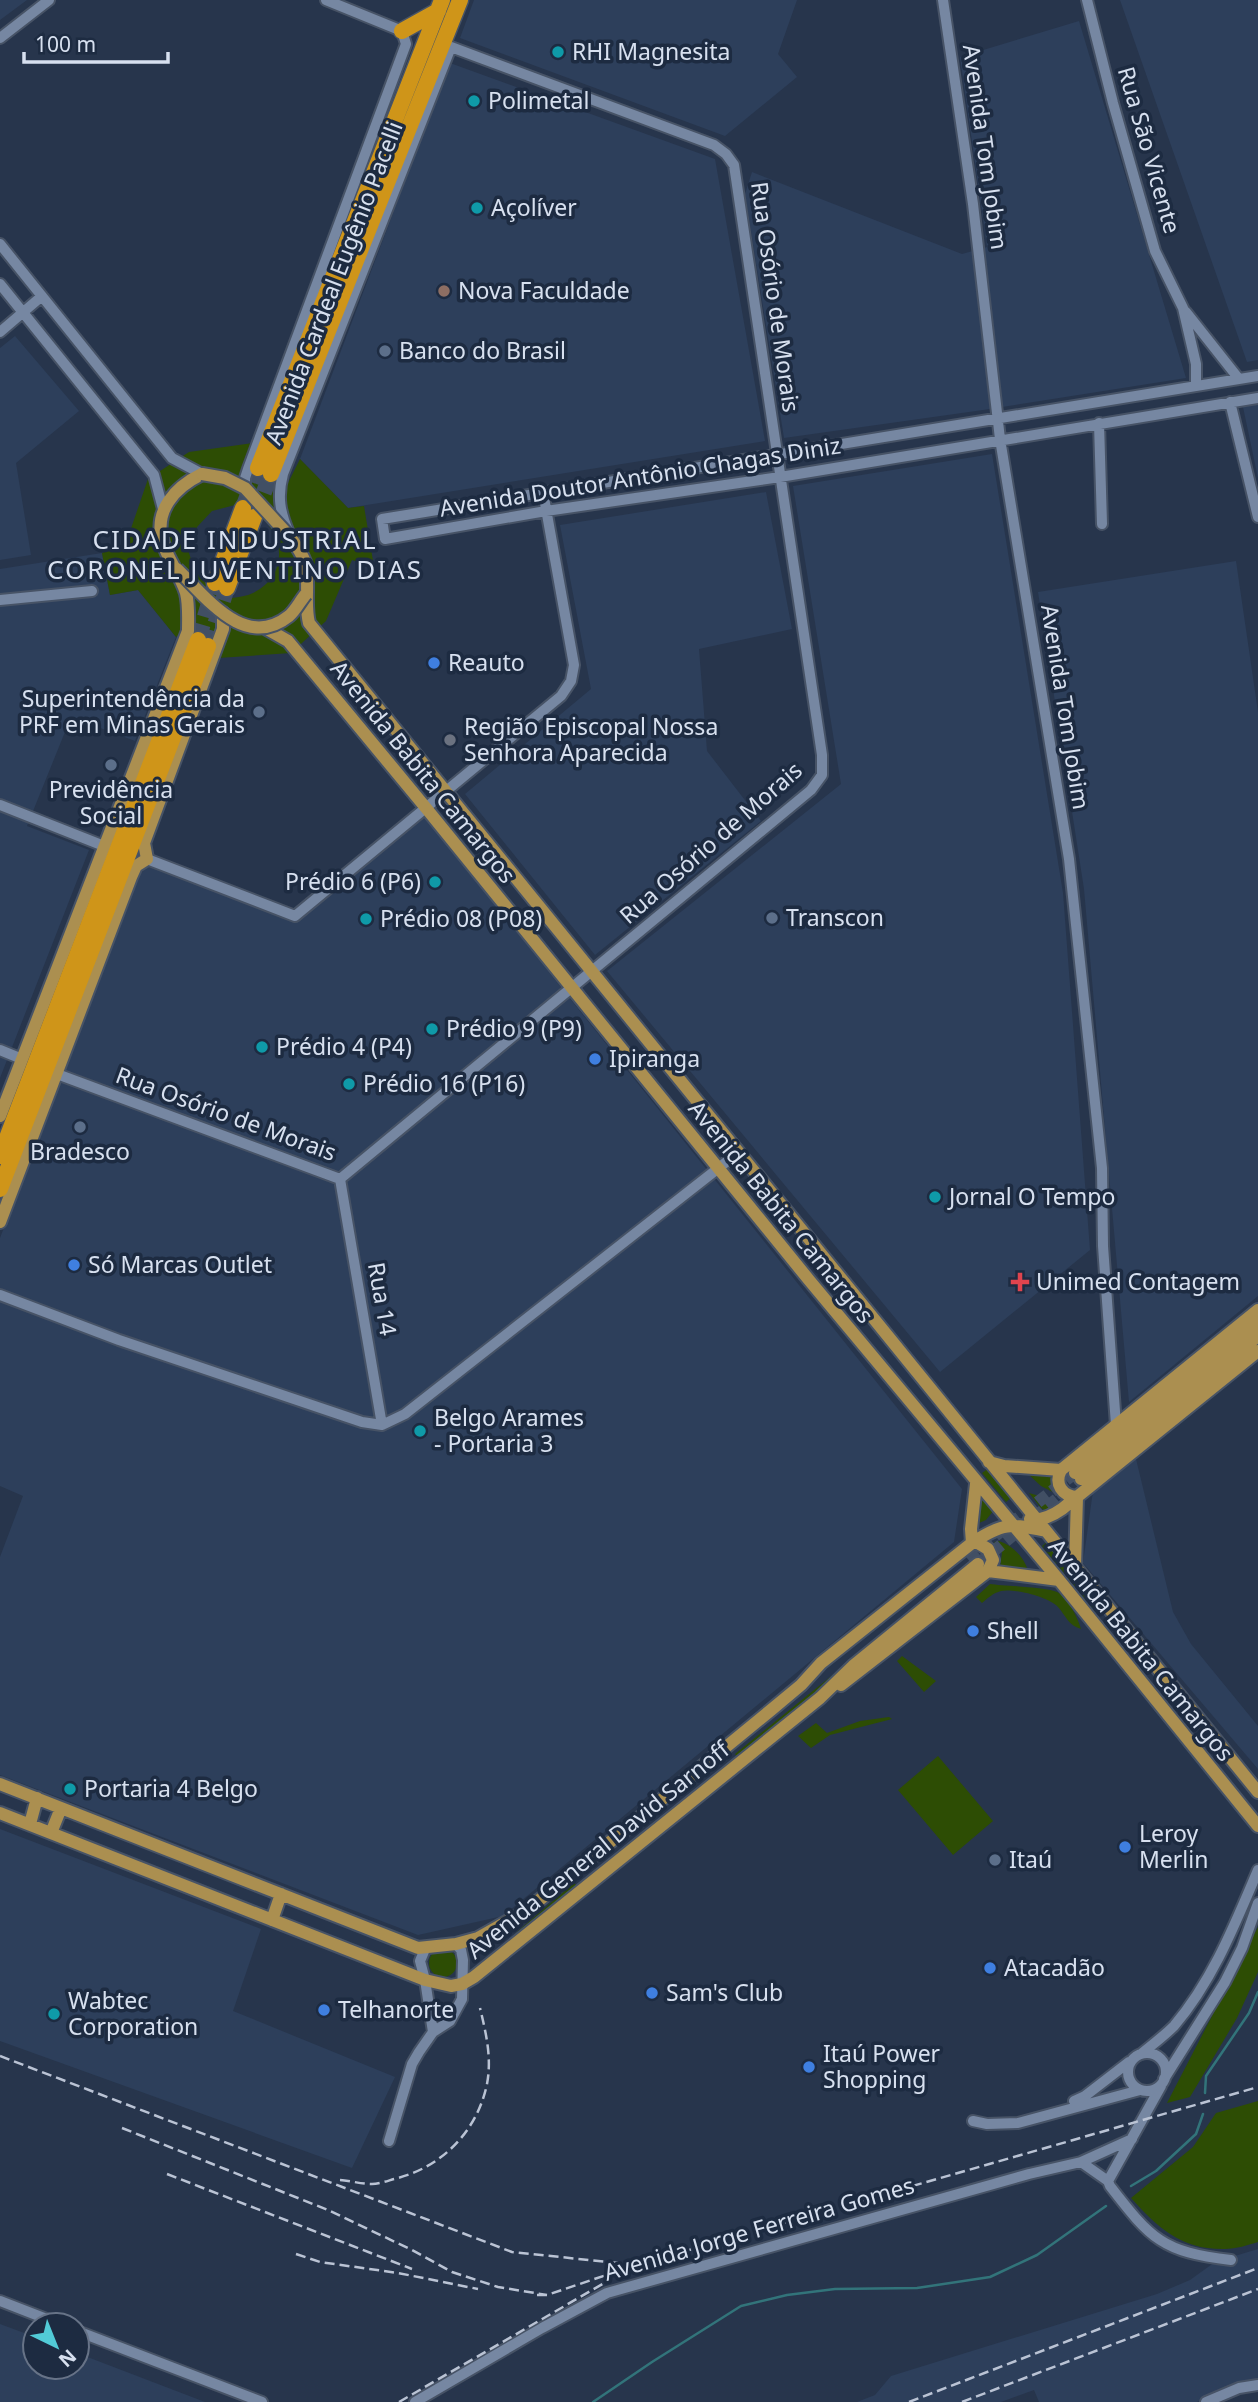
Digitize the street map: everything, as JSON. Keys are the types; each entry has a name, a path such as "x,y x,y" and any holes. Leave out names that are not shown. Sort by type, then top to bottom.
{"highway":[{"path":"451,47 462,0"},
{"name":"Avenida Cardeal Eugênio Pacelli","path":"440,6 264,471 462,0"},
{"path":"402,31 440,6"},
{"path":"221,586 248,513"},
{"path":"0,1156 203,643 0,1189"}],"main road":[{"path":"0,1116 188,631 187,596 163,542 159,524 163,509 184,483 202,474 225,478 245,488 291,537 304,560 306,594 290,615 267,629 246,626 229,618 177,569"},
{"name":"Avenida Babita Camargos","path":"306,594 309,623 1258,1792"},
{"path":"0,1222 131,877 136,866 147,859 144,843 223,629 223,613"},
{"name":"Avenida Babita Camargos","path":"267,629 288,641 1258,1826"},
{"path":"1077,1497 1066,1494 1059,1486 1061,1470 1258,1310"},
{"path":"1258,1323 1078,1476 1258,1336"},
{"path":"1012,1525 1042,1525 1258,1351"},
{"path":"989,1462 1004,1466 1061,1470"},
{"path":"976,1484 972,1543 978,1543 988,1549 993,1560 977,1564"},
{"path":"1075,1567 1077,1497"},
{"path":"1002,1513 1042,1525"},
{"name":"Avenida General David Sarnoff","path":"801,1685 821,1662 972,1543 994,1529 1012,1525"},
{"path":"977,1564 1000,1571 1059,1580"},
{"name":"Avenida General David Sarnoff","path":"0,1784 418,1948 456,1944 478,1938 526,1911 801,1685 977,1564"},
{"name":"Avenida General David Sarnoff","path":"0,1813 425,1980 451,1986 462,1984 527,1935 821,1698 855,1676 977,1564"},
{"path":"1137,1676 1140,1667 1145,1664 1155,1665"},
{"path":"30,1825 37,1798"},
{"path":"51,1833 61,1808"},
{"path":"272,1920 281,1894"}],"street":[{"path":"0,38 49,0"},
{"path":"326,0 402,31"},
{"name":"Avenida Tom Jobim","path":"943,0 973,204 1000,439 1069,859 1102,1168 1103,1246 1116,1425"},
{"name":"Rua São Vicente","path":"1087,0 1155,251 1183,307 1239,379"},
{"name":"Avenida Cardeal Eugênio Pacelli","path":"245,488 248,468 407,44 402,31"},
{"name":"Avenida Cardeal Eugênio Pacelli","path":"291,537 280,512 279,491 283,474 451,47"},
{"name":"Rua Osório de Morais","path":"57,1074 340,1179 811,790 822,775 822,755 735,167 726,154 714,145 451,47"},
{"path":"0,244 172,458 202,474"},
{"path":"0,284 154,474 163,509"},
{"path":"0,332 42,296"},
{"name":"Rua São Vicente","path":"1183,307 1196,364 1196,386"},
{"name":"Avenida Doutor Antônio Chagas Diniz","path":"1258,376 382,519 386,539 546,511 780,477 1258,398"},
{"path":"1230,402 1258,517"},
{"path":"1099,423 1102,524"},
{"path":"147,859 295,916 561,696 571,681 574,665 543,492"},
{"path":"0,600 92,591"},
{"path":"0,805 104,846"},
{"path":"0,1050 22,1059"},
{"path":"0,1295 132,1345 362,1422 382,1425 405,1413 739,1152"},
{"name":"Rua 14","path":"340,1179 382,1425"},
{"path":"1056,2111 1085,2096 1171,2028 1214,1967 1258,1870"},
{"path":"1108,2181 1163,2081 1225,1982 1242,1948 1258,1903"},
{"path":"388,2141 412,2064 433,2032 445,2026 456,2013 462,2000 463,1960 461,1950 456,1944"},
{"path":"425,1949 419,1961 425,1980 433,2032"},
{"path":"973,2121 986,2124 1018,2123 1141,2090 1154,2090 1163,2081 1166,2068 1161,2059 1152,2053 1141,2054"},
{"path":"1131,2061 1128,2078 1147,2100 1147,2113"},
{"name":"Avenida Jorge Ferreira Gomes","path":"415,2402 574,2309 607,2293 1029,2174 1081,2162 1132,2139"},
{"path":"1081,2162 1108,2181 1148,2233 1163,2243 1189,2253 1231,2260"},
{"path":"0,2301 26,2311"},
{"path":"91,2336 262,2402"},
{"path":"1206,2402 1239,2388 1258,2385"},
{"path":"1239,2388 1241,2402"}],"shaded area":[{"path":"0,0 27,0 0,20"},
{"path":"474,0 797,0 778,54 797,77 725,136 460,38"},
{"path":"1120,0 1258,0 1258,360 1247,362"},
{"path":"1079,21 1186,378 784,438 745,194 752,172 962,254 987,247 960,57"},
{"path":"450,63 715,159 765,441 348,508 300,459"},
{"path":"15,336 79,411 16,463 31,555 0,560 0,348"},
{"path":"1258,404 1258,478 1243,407"},
{"path":"992,454 1063,893 1090,1250 940,1372 607,971 841,784 793,486"},
{"path":"766,492 792,629 699,649 707,751 761,821 595,955 465,794 591,689 560,525"},
{"path":"102,553 110,595 138,590 176,637 135,741 71,717 27,826 89,850 0,1078 0,569"},
{"path":"1236,561 1258,712 1258,1296 1129,1402 1084,889 1038,592"},
{"path":"424,816 962,1489 954,1542 503,1916 418,1935 0,1775 0,1557 23,1496 0,1486 0,1238 140,874 150,865 296,922"},
{"path":"1136,1459 1173,1612 1191,1644 1258,1726 1258,1769 1083,1563 1093,1491"},
{"path":"0,1829 261,1929 233,2011 395,2077 352,2168 0,2041"},
{"path":"1258,2249 1258,2381 1242,2384 1197,2402 1039,2402 1034,2390 1001,2402 857,2402 875,2395 891,2376 1157,2294 1190,2280 1215,2262"},
{"path":"0,2324 21,2332 21,2381 91,2381 91,2358 205,2402 0,2402"}],"green space":[{"path":"253,443 250,474 285,489 300,459 348,508 364,506 374,567 352,560 326,621 291,653 218,658 225,636 193,623 176,637 138,590 110,595 102,553 126,543 148,479 189,452","holes":["235,505 264,520 276,539 279,560 271,578 263,586 251,594 232,598 207,585 195,571 188,550 197,527 212,511"]},
{"path":"989,1468 1012,1497 1006,1502 982,1473"},
{"path":"1028,1474 1056,1475 1068,1500 1041,1486"},
{"path":"1029,1493 1050,1499 1057,1507 1046,1511"},
{"path":"982,1498 994,1510 986,1520 979,1523"},
{"path":"999,1541 1017,1552 1028,1570 1000,1568 1002,1553 994,1542"},
{"path":"1048,1541 1101,1607 1097,1613 1042,1546"},
{"path":"990,1584 1057,1592 1072,1609 1081,1629 1070,1623 1053,1603 1031,1594 1001,1591 982,1603 976,1597"},
{"path":"902,1656 936,1681 924,1692 897,1661"},
{"path":"835,1673 837,1676 739,1759 735,1754"},
{"path":"889,1717 892,1719 830,1735 811,1748 798,1736 816,1723 827,1733 860,1721"},
{"path":"938,1756 993,1821 953,1855 898,1790"},
{"path":"574,1883 580,1889 505,1946 518,1931"},
{"path":"1258,1927 1258,1972 1237,2018 1190,2097 1167,2103"},
{"path":"443,1949 453,1953 457,1963 453,1973 443,1977 433,1973 429,1963 433,1953"},
{"path":"1258,2101 1258,2242 1229,2249 1210,2248 1196,2246 1172,2236 1131,2198 1193,2147 1216,2113"}],"waterway":[{"path":"1205,2093 1206,2076 1249,2013 1258,1992"},
{"path":"1131,2186 1156,2171 1196,2134 1203,2114"},
{"path":"593,2402 741,2306 787,2295 835,2289 917,2288 990,2277 1037,2255 1106,2206"}],"tunnel":[{"path":"244,505 258,468"},
{"path":"255,515 271,474"},
{"path":"198,640 215,583"},
{"path":"208,646 227,588"},
{"path":"967,1558 1075,1473"},
{"path":"978,1564 1081,1479"}],"railway":[{"path":"340,2180 375,2184 411,2174 441,2157 466,2132 475,2118 487,2084 488,2046 480,2008"},
{"path":"0,2056 512,2252 637,2265 1258,2087"},
{"path":"122,2128 328,2210 452,2272 498,2287 547,2295"},
{"path":"167,2174 412,2269"},
{"path":"296,2254 320,2262 398,2273 478,2289"},
{"path":"537,2295 547,2295 630,2267"},
{"path":"909,2402 1258,2268"},
{"path":"399,2402 606,2282"},
{"path":"962,2402 1258,2289"}],"place":[{"name":"RHI Magnesita","path":"558,52"},
{"name":"Polimetal","path":"474,101"},
{"name":"Açolíver","path":"477,208"},
{"name":"Nova Faculdade","path":"444,291"},
{"name":"Banco do Brasil","path":"385,351"},
{"name":"Reauto","path":"434,663"},
{"name":"Superintendência da PRF em Minas Gerais","path":"259,712"},
{"name":"Região Episcopal Nossa Senhora Aparecida","path":"450,740"},
{"name":"Previdência Social","path":"111,765"},
{"name":"Prédio 6 (P6)","path":"435,882"},
{"name":"Transcon","path":"772,918"},
{"name":"Prédio 08 (P08)","path":"366,919"},
{"name":"Prédio 9 (P9)","path":"432,1029"},
{"name":"Prédio 4 (P4)","path":"262,1047"},
{"name":"Ipiranga","path":"595,1059"},
{"name":"Prédio 16 (P16)","path":"349,1084"},
{"name":"Bradesco","path":"80,1127"},
{"name":"Jornal O Tempo","path":"935,1197"},
{"name":"Só Marcas Outlet","path":"74,1265"},
{"name":"Unimed Contagem","path":"1020,1282"},
{"name":"Belgo Arames - Portaria 3","path":"420,1431"},
{"name":"Shell","path":"973,1631"},
{"name":"Portaria 4 Belgo","path":"70,1789"},
{"name":"Leroy Merlin","path":"1125,1847"},
{"name":"Itaú","path":"995,1860"},
{"name":"Atacadão","path":"990,1968"},
{"name":"Sam's Club","path":"652,1993"},
{"name":"Telhanorte","path":"324,2010"},
{"name":"Wabtec Corporation","path":"54,2014"},
{"name":"Itaú Power Shopping","path":"809,2067"}],"district":[{"name":"CIDADE INDUSTRIAL CORONEL JUVENTINO DIAS","path":"235,555"}]}
